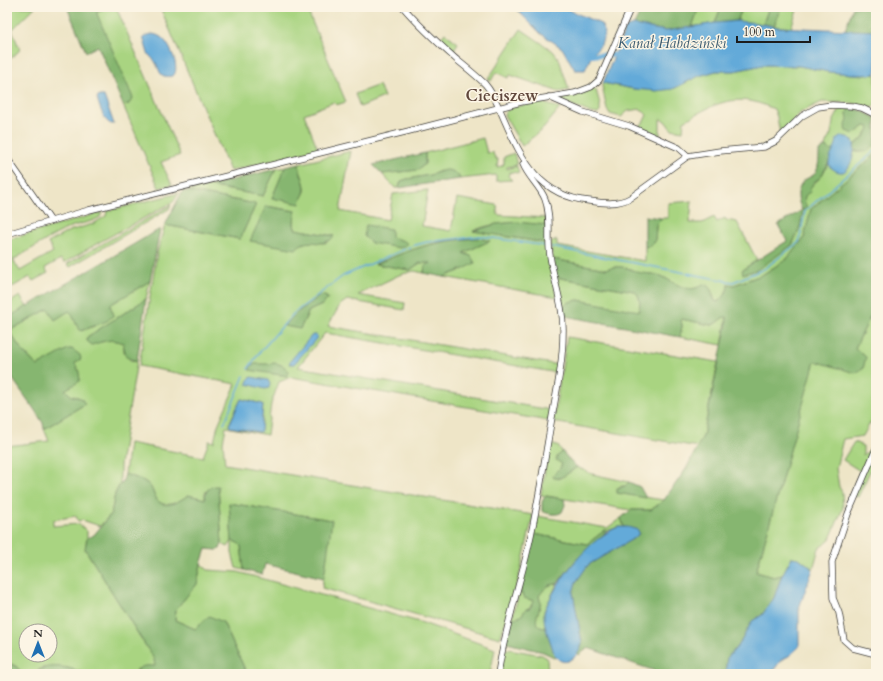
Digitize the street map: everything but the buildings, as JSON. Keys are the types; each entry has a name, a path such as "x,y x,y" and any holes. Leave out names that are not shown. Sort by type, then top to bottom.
{"street":[{"path":"403,7 426,33 485,84 492,95 522,157 540,180 559,193 580,200 619,203 630,198 688,156 724,150 764,147 772,144 802,116 818,107 832,105 852,106 862,108 876,115"},
{"path":"7,234 51,221 499,109 521,102 576,93 587,89 596,83 603,72 631,7"},
{"path":"549,97 582,112 629,126 679,148 688,156"},
{"path":"498,674 502,645 534,523 554,408 563,339 562,311 550,254 547,207 541,191 525,168 522,157"},
{"path":"7,158 51,221"},
{"path":"876,449 848,514 832,562 834,598 839,612 844,640 853,648 876,654"}],"green space":[{"path":"7,7 35,7 12,30 20,50 7,62"},
{"path":"67,7 107,7 97,11 97,14 133,98 129,104 123,105 98,46 86,52"},
{"path":"107,7 116,7 180,155 161,162 172,185 159,188 123,105 129,104 97,14 97,12"},
{"path":"160,7 306,7 346,102 336,105 334,102 304,114 318,149 230,171"},
{"path":"643,7 699,7 692,27 666,31 634,25"},
{"path":"699,7 721,7 715,23 692,27"},
{"path":"721,7 743,7 737,21 715,23"},
{"path":"743,7 769,7 763,24 737,21"},
{"path":"769,7 781,7 774,26 763,24"},
{"path":"781,7 798,7 791,28 774,26"},
{"path":"853,7 876,7 875,31 845,30"},
{"path":"521,29 553,51 559,59 569,90 559,92 510,75 508,78 496,72 491,81 488,79"},
{"path":"445,33 458,43 453,51 439,40"},
{"path":"763,65 799,66 829,72 864,75 876,74 876,102 872,108 852,103 822,102 801,112 780,134 774,109 759,103 741,100 723,102 684,121 683,131 671,129 665,121 660,119 660,137 639,126 643,123 647,115 641,109 628,111 621,117 610,114 607,109 602,86 603,83 634,89 673,89 699,76 716,71 734,71"},
{"path":"379,85 384,97 360,107 355,94"},
{"path":"592,89 596,90 600,104 600,112 598,114 591,113 557,99 576,96"},
{"path":"533,103 543,103 560,108 544,128 522,146 504,115 506,111 514,107"},
{"path":"849,108 847,113 849,120 862,128 868,126 869,129 861,140 854,145 852,140 838,139 837,148 834,152 825,147 831,134 833,122 840,109"},
{"path":"849,108 860,110 876,118 876,144 868,151 854,151 854,145 863,138 869,127 865,126 854,134 846,131 845,128 848,120 847,113"},
{"path":"483,138 487,153 492,152 496,159 498,159 497,167 504,164 504,157 514,153 517,165 507,167 507,169 517,166 519,173 510,172 508,176 512,180 496,181 496,175 460,179 458,175 440,171 430,175 401,181 399,188 395,188 382,174 418,170 425,164 425,153"},
{"path":"876,144 876,154 811,209 804,238 787,259 762,275 734,285 728,284 725,295 717,302 715,301 711,290 703,284 692,289 682,287 661,276 654,274 642,274 631,269 612,267 606,269 553,259 550,243 557,240 557,246 645,261 645,247 650,246 655,242 656,225 661,218 668,218 668,203 692,201 690,223 702,223 714,217 717,222 725,218 726,220 737,222 757,260 742,270 751,272 792,245 800,227 804,198 811,186 821,177 829,162 829,166 842,172 845,171 849,166 854,151 868,151"},
{"path":"825,147 834,152 821,177 814,182 810,189 811,192 805,196 804,200 807,207 803,210 800,227 792,245 757,270 743,274 742,270 787,241 778,225 802,210 798,198 800,186 802,182 816,172 819,151"},
{"path":"351,151 340,211 388,220 393,194 428,190 422,226 451,231 457,198 497,205 498,215 546,218 546,225 509,223 491,225 473,231 546,243 551,275 557,297 444,277 466,268 468,254 463,253 489,241 476,239 447,240 417,248 376,264 410,270 420,263 432,263 424,270 424,273 414,271 399,275 358,295 405,303 404,310 347,300 340,305 328,326 559,365 558,373 325,333 298,367 551,410 549,421 291,377 279,382 271,404 267,435 226,427 223,442 225,464 533,515 515,593 500,638 322,588 331,520 229,503 232,540 241,546 244,570 236,568 232,553 232,541 228,547 222,544 218,486 205,492 205,499 188,495 173,504 165,504 157,500 151,487 146,482 125,474 129,443 203,457 209,441 214,442 218,425 236,384 139,366 157,253 165,225 240,239 256,204 186,191 208,186 263,196 276,169 285,167 272,198 300,203 305,189 299,164","holes":["266,206 295,211 295,229 334,236 325,243 307,242 300,244","321,295 327,297 328,299 322,305 309,311 302,325 285,326 298,312","241,399 263,404 261,431 259,432 229,426"]},
{"path":"425,153 425,164 418,170 382,174 373,165"},
{"path":"876,154 876,305 855,348 866,357 863,369 855,373 815,361 756,572 774,577 782,575 774,598 762,615 752,621 739,645 727,658 725,674 664,674 588,648 579,655 577,653 580,650 582,642 573,593 576,582 588,565 639,534 638,530 624,527 621,518 631,510 651,510 664,500 686,469 703,436 727,317 711,325 681,319 682,326 680,337 565,316 563,307 569,302 578,300 639,311 640,300 634,291 555,277 553,259 606,269 624,267 640,273 661,276 682,287 693,289 703,284 710,288 715,301 717,302 722,299 728,284 734,285 762,275 787,259 804,238 811,209"},
{"path":"299,164 305,189 300,204 272,198 285,167"},
{"path":"276,169 263,196 208,186"},
{"path":"445,170 454,172 460,179 399,188 401,181 430,175"},
{"path":"186,191 256,204 240,239 165,225 182,192"},
{"path":"179,193 173,202 64,263 61,259 45,268 48,273 33,281 30,277 7,290 7,240 102,212 100,217 97,219 74,226 49,238 13,260 20,271 53,252 48,243 69,231 93,224 106,216 107,211"},
{"path":"171,205 169,209 70,267 67,264"},
{"path":"266,206 295,211 295,229 334,236 325,242 305,243 296,249 250,241"},
{"path":"645,216 661,218 656,225 655,242 650,246 645,247"},
{"path":"517,222 546,225 546,243 473,231 496,224"},
{"path":"366,225 391,229 391,237 404,241 408,244 400,248 371,243 364,236"},
{"path":"160,229 150,281 110,305 114,315 107,321 81,331 69,311 55,320 48,309 9,331 21,349 37,366 68,349 72,349 80,355 81,359 75,363 79,372 80,381 65,390 72,396 81,398 85,404 44,429 43,423 7,371 7,318"},
{"path":"478,238 490,241 463,253 471,256 475,263 444,277 424,273 425,266 431,263 420,263 410,270 375,264 422,247 453,240"},
{"path":"555,277 634,291 639,297 639,312 578,300 563,307"},
{"path":"150,281 146,299 87,337 102,342 111,339 123,343 124,352 130,360 137,361 120,465 120,484 115,494 111,514 100,526 82,520 78,521 76,516 53,520 53,526 79,524 87,531 85,549 154,659 156,666 137,669 136,674 87,674 68,668 42,668 32,674 22,673 17,667 7,662 7,446 49,441 44,429 85,404 78,397 69,395 65,390 80,379 78,376 41,364 37,366 21,349 9,331 49,308 69,311 87,329 94,326 109,305"},
{"path":"321,295 327,297 328,299 322,305 309,311 300,329 284,326 298,312"},
{"path":"20,296 27,307 7,318 7,304"},
{"path":"146,299 137,361 126,357 123,343 119,341 104,341 92,345 87,341 87,337"},
{"path":"876,305 876,422 870,423 863,436 843,439 836,468 839,487 842,492 843,508 829,541 819,548 813,569 799,558 792,557 782,575 774,577 756,572 815,360 839,368 855,348"},
{"path":"727,316 722,345 680,337 682,326 681,319 711,325"},
{"path":"567,337 718,362 703,436 698,447 553,422"},
{"path":"274,363 286,368 289,372 287,376 249,370 253,364"},
{"path":"876,432 876,458 858,497 853,495 860,471 843,460 854,442 863,446 863,455 870,450"},
{"path":"549,444 558,446 562,451 557,457 562,464 553,475 558,479 577,467 592,474 629,482 625,486 620,486 617,493 664,500 651,510 631,510 541,495"},
{"path":"562,451 577,467 560,478 554,478 553,475 562,464 556,460"},
{"path":"125,474 146,482 151,487 157,500 165,504 173,504 188,495 205,499 208,489 218,486 222,544 220,549 217,550 206,549 197,584 176,609 175,620 195,629 209,616 223,622 247,674 136,674 141,667 155,666 154,659 85,549 87,538 94,535 111,514 115,494 120,484 122,484"},
{"path":"629,482 640,487 646,498 617,493 617,488 625,486"},
{"path":"545,496 564,499 565,505 562,512 552,514 542,511 542,502"},
{"path":"229,503 332,520 324,578 265,564 262,575 244,570 241,546 232,541"},
{"path":"537,516 607,528 621,518 624,527 618,527 607,531 605,530 587,544 534,534"},
{"path":"605,530 607,531 576,560 557,584 546,587 539,596 540,604 536,623 540,627 544,628 545,626 556,658 543,652 507,643 506,641 512,618 520,617 526,609 530,608 534,601 524,598 520,590 534,534 587,544"},
{"path":"201,564 208,570 238,572 423,623 495,649 490,674 247,674 223,622 195,629 175,620 176,609 197,584"},
{"path":"557,584 544,611 545,626 544,628 539,627 536,622 540,607 538,596 547,586"},
{"path":"520,590 522,595 534,601 520,617 512,618"},
{"path":"508,649 542,655 547,658 548,674 501,674 504,651"},
{"path":"7,662 17,667 22,673 32,673 50,667 61,667 87,674 7,674"}],"water":[{"path":"514,7 565,7 601,24 605,33 601,45 592,55 585,70 575,70 562,48 540,33"},
{"path":"737,21 777,27 876,31 876,74 864,75 829,72 799,66 763,65 734,71 716,71 699,76 673,89 656,91 634,89 603,83 626,27 634,25 666,31"},
{"path":"153,34 165,41 174,57 176,68 173,76 165,76 161,74 148,52 143,38 147,35"},
{"path":"99,96 104,96 114,124 106,121 97,98"},
{"path":"842,136 848,137 853,141 854,153 851,163 846,170 839,172 829,166 829,162 837,139"},
{"path":"312,335 317,336 316,339 294,364 289,364 291,360"},
{"path":"251,377 268,380 270,384 269,388 265,389 247,384"},
{"path":"241,399 263,404 261,431 259,432 230,427 229,425"},
{"path":"618,527 628,527 638,530 639,533 636,537 588,565 576,582 573,593 582,643 581,648 575,657 571,660 562,661 554,654 548,634 544,618 546,607 562,578 579,557 598,539"},
{"path":"792,557 799,558 813,569 799,608 799,647 789,656 781,660 774,670 761,674 725,674 727,658 739,645 752,621 762,615 774,598 782,575"}],"waterway":[{"name":"Kanał Habdziński","path":"588,52 592,55 621,55"},
{"path":"551,247 733,282 764,269 799,242 805,211 876,150"},
{"path":"248,369 259,353 294,313 343,276 412,246 427,242 480,236 546,246"},
{"path":"224,424 244,376"}],"district":[{"name":"Cieciszew","path":"502,95"}]}
